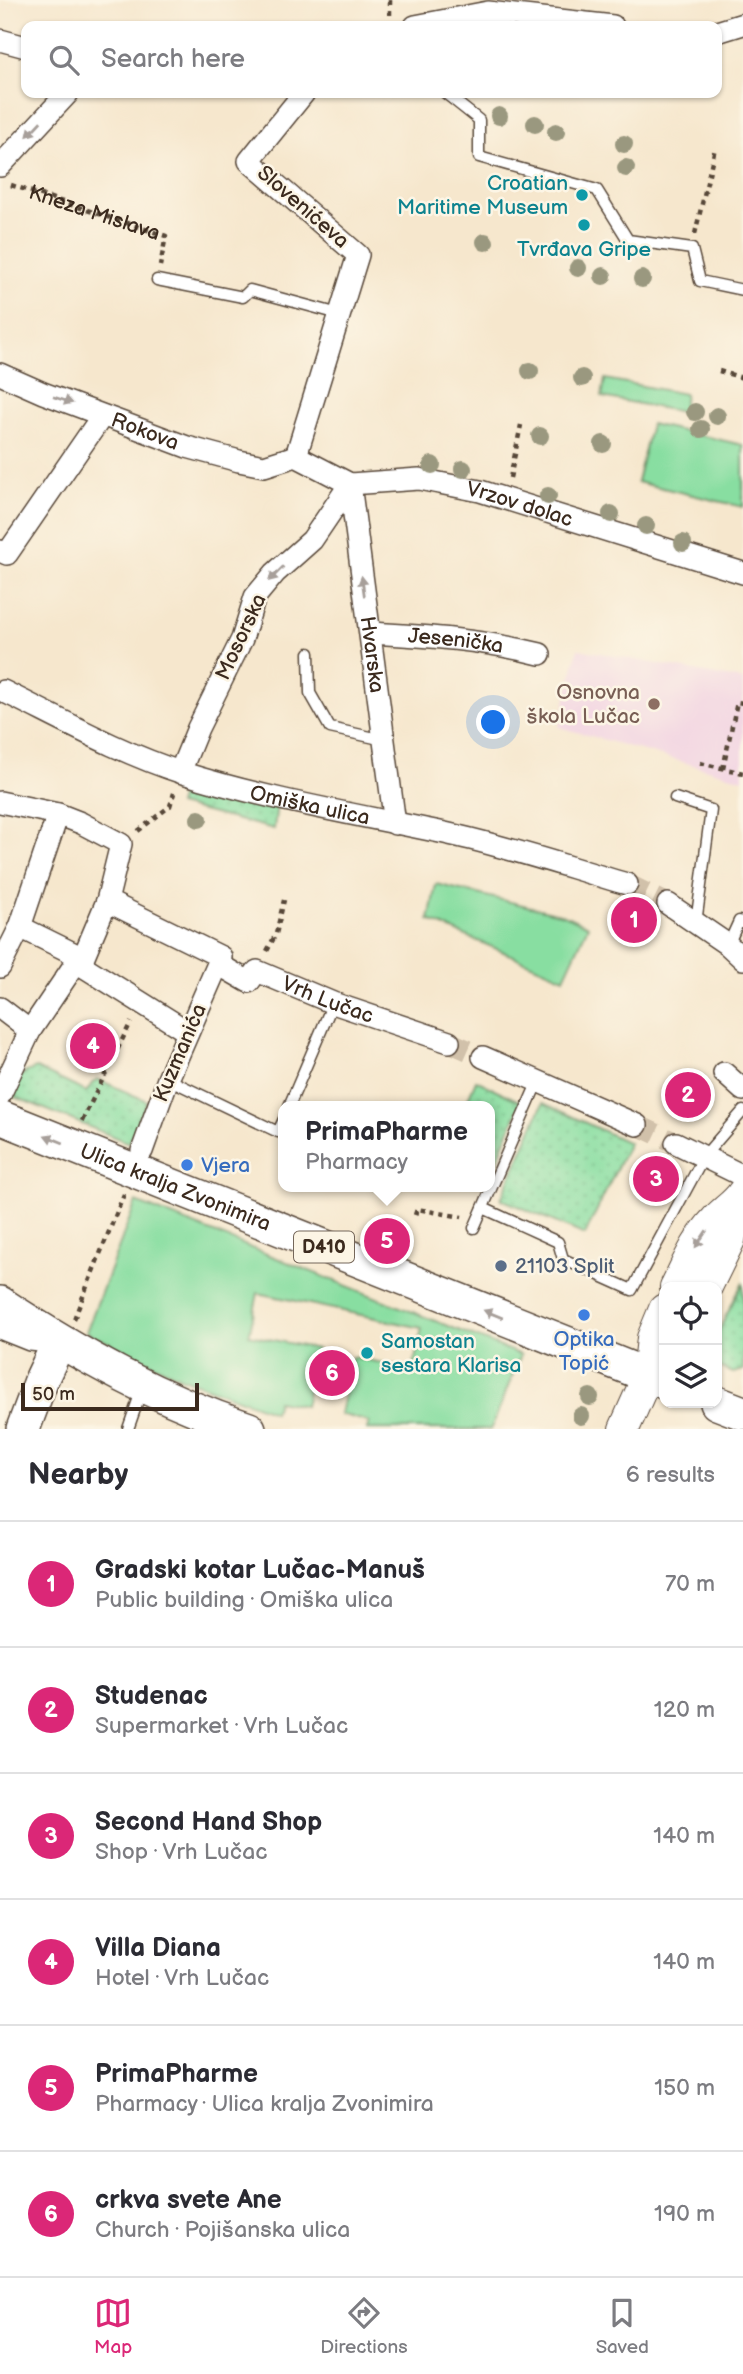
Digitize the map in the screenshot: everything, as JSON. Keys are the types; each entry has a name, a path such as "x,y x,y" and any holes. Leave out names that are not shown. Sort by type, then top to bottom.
{"main road":[{"name":"Ulica kralja Zvonimira","path":"0,1117 659,1373"},
{"path":"710,1282 734,1247 742,1189"},
{"path":"677,1282 705,1231 742,1189"},
{"path":"0,1303 67,1331 143,1386 191,1408 250,1429"},
{"path":"624,1429 659,1373 652,1338 659,1321"},
{"path":"23,1429 42,1378 67,1331"},
{"path":"722,1405 743,1413"}],"street":[{"path":"441,21 488,12 568,21"},
{"path":"722,30 743,24"},
{"path":"0,40 21,46"},
{"path":"0,166 63,98"},
{"name":"Slovenićeva","path":"296,456 358,255 249,161 300,98"},
{"name":"Rokova","path":"0,374 187,447 264,466 296,456"},
{"path":"0,551 7,554 102,415"},
{"path":"296,456 350,484"},
{"name":"Vrzov dolac","path":"350,484 419,479 480,491 743,573"},
{"name":"Hvarska","path":"350,484 395,824"},
{"name":"Mosorska","path":"180,772 198,728 242,639 254,597 275,573 312,540 350,484"},
{"name":"Jesenička","path":"370,633 483,642 540,654"},
{"name":"Omiška ulica","path":"3,691 122,749 180,772 395,824 459,836 627,884"},
{"path":"0,802 58,814 121,844 107,901 80,961 73,967 30,1031 0,1095"},
{"path":"0,967 20,927 58,814"},
{"name":"Vrh Lučac","path":"107,901 220,960 249,982 257,971 333,1003 449,1042"},
{"path":"668,904 735,952"},
{"path":"20,927 80,961 188,1032"},
{"name":"Kuzmanića","path":"142,1151 168,1079 220,960"},
{"path":"0,1008 30,1031"},
{"path":"483,1057 638,1125"},
{"path":"724,1073 743,1090"},
{"path":"676,1143 705,1155 742,1189"},
{"path":"0,1328 30,1340 67,1331"}],"lane":[{"path":"451,98 479,120 479,157 597,190 628,240 692,249 700,281 743,290"},
{"path":"157,280 243,296 250,290 339,314"},
{"path":"309,653 310,693 330,728 384,740"},
{"path":"675,798 711,810 696,923"},
{"path":"735,952 739,921 743,923"},
{"path":"291,1101 333,1003"},
{"path":"168,1079 278,1132"},
{"path":"495,1180 538,1081"},
{"path":"483,1208 558,1242 563,1259 632,1290 705,1155 743,1111"},
{"path":"476,1224 490,1192"},
{"path":"128,1429 143,1386"}],"path":[{"path":"390,0 390,21"},
{"path":"692,249 715,148"},
{"name":"Kneza Mislava","path":"0,182 166,236 157,280"},
{"path":"719,371 743,378"},
{"path":"506,499 521,425"},
{"path":"723,769 737,702 743,703"},
{"path":"700,763 743,774"},
{"path":"121,844 170,806 180,772"},
{"path":"257,971 276,934 284,900"},
{"path":"77,1130 140,1002"},
{"path":"67,1331 128,1186"},
{"path":"415,1214 417,1209 476,1224"}],"shaded area":[{"name":"Osnovna škola Lučac","path":"578,649 743,680 743,779 559,727"}],"green space":[{"path":"605,379 685,394 682,412 602,397"},
{"path":"651,424 743,445 743,507 637,482"},
{"path":"184,782 277,803 274,829 178,805"},
{"path":"436,884 564,915 588,926 564,978 429,920"},
{"path":"36,1068 86,1092 97,1079 147,1101 129,1143 10,1095 17,1076"},
{"path":"476,1080 521,1102 495,1165 495,1101 467,1101"},
{"path":"543,1103 629,1143 585,1235 501,1199"},
{"path":"136,1202 521,1355 491,1429 367,1429 369,1422 340,1414 352,1357 413,1369 422,1328 258,1293 249,1335 317,1349 305,1406 277,1401 274,1412 180,1377 86,1332"},
{"path":"743,1282 743,1370 733,1373 722,1368 722,1324"}],"tunnel":[{"path":"627,884 668,904"},
{"path":"449,1042 483,1057"},
{"path":"637,1125 676,1143"}],"place":[{"name":"Croatian Maritime Museum","path":"582,195"},
{"name":"Tvrđava Gripe","path":"584,225"},
{"name":"Osnovna škola Lučac","path":"654,704"},
{"name":"Gradski kotar Lučac-Manuš","path":"634,920"},
{"name":"Villa Diana","path":"93,1046"},
{"name":"Studenac","path":"688,1095"},
{"name":"Vjera","path":"187,1165"},
{"name":"Second Hand Shop","path":"656,1179"},
{"name":"PrimaPharme","path":"387,1241"},
{"name":"21103 Split","path":"501,1266"},
{"name":"Optika Topić","path":"584,1315"},
{"name":"Samostan sestara Klarisa","path":"367,1353"},
{"name":"crkva svete Ane","path":"332,1373"}]}
